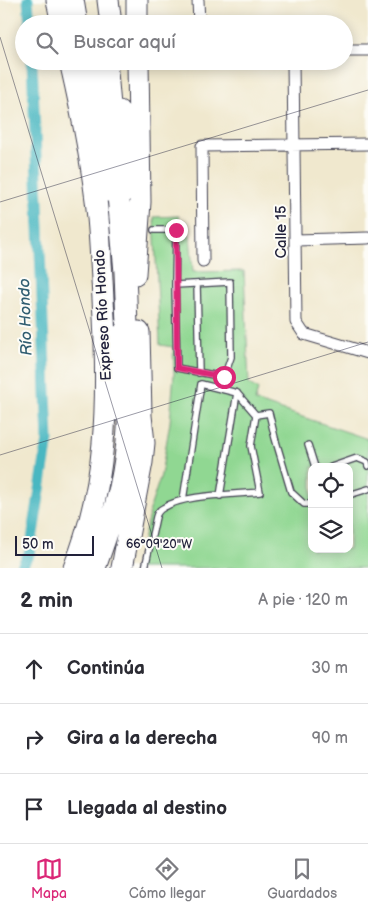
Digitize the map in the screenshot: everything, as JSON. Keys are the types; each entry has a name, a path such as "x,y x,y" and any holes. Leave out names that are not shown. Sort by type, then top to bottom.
{"highway":[{"path":"57,0 60,15"},
{"path":"73,0 76,15"},
{"path":"101,0 102,15"},
{"path":"108,0 110,15"},
{"path":"137,0 137,15"},
{"name":"Expreso Río Hondo","path":"72,70 87,147 98,219 106,405 98,481 89,520 74,568"},
{"path":"87,568 108,499 120,420 121,373 115,264 102,135 88,70"},
{"path":"95,568 116,504 124,470 129,420 125,281 107,70"},
{"path":"115,70 135,275 140,344 141,416 144,443 122,568"},
{"path":"135,275 140,202 138,70"},
{"path":"107,568 128,494 141,416"}],"street":[{"path":"198,0 199,15"},
{"path":"353,50 368,50"},
{"name":"Calle 15","path":"293,70 296,322 304,334 368,353"},
{"path":"204,260 202,146 368,144"},
{"path":"296,240 368,238"}],"lane":[{"path":"154,230 176,230 177,368 224,377"},
{"path":"175,285 230,282 231,357 220,389"},
{"path":"197,284 199,373"},
{"path":"145,568 158,511 163,507 183,500 260,492 251,446 256,415 238,393 201,384 183,500"},
{"path":"220,496 238,393"},
{"path":"256,415 269,413 291,492 304,504 308,504"},
{"path":"308,446 314,463"},
{"path":"343,463 357,458 366,462 368,466"},
{"path":"353,494 368,489"}],"green space":[{"path":"179,216 179,236 190,235 193,272 244,271 249,384 258,389 255,401 368,439 368,568 137,568 151,505 161,475 170,422 174,373 173,347 160,345 154,217"}],"waterway":[{"name":"Río Hondo","path":"28,0 29,15"},
{"name":"Río Hondo","path":"21,568 30,552 48,440 32,70"}],"route":[{"path":"176,230 177,368 224,377"}]}
